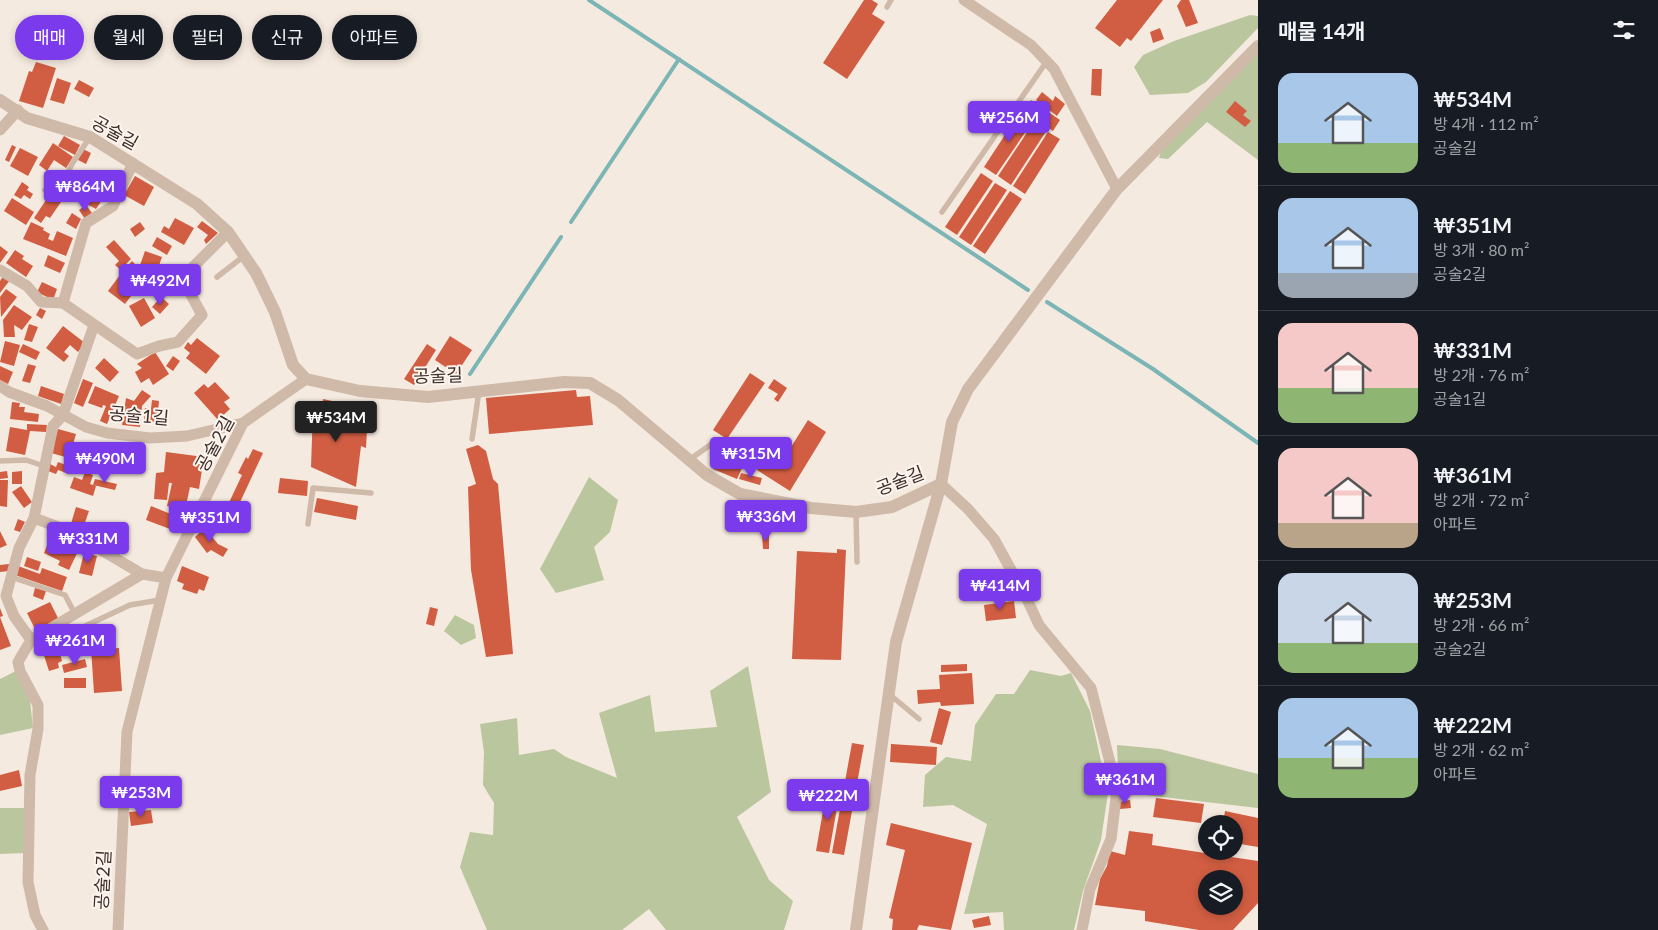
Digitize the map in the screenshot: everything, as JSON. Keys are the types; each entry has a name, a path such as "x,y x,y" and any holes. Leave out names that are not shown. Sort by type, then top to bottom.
{"street":[{"path":"964,0 1032,45 1054,69 1117,190"},
{"path":"856,930 896,642 942,484 952,422 968,389 1117,190 1258,46"},
{"name":"공술길","path":"0,100 18,110 27,118 90,137 197,204 228,232 256,273 275,312 293,365 306,379 360,391 428,396 564,382 590,383 618,400 707,475 740,494 811,508 856,512 892,507 942,484"},
{"path":"0,130 18,110"},
{"path":"63,302 86,223 114,206 133,163"},
{"path":"0,270 27,286 41,302 63,302 137,354 178,342 202,316 184,282 189,270 228,232"},
{"path":"31,640 14,616 6,596 6,577 34,518 52,426 63,415 94,325"},
{"name":"공술2길","path":"118,930 127,732 166,578 243,423 306,379"},
{"name":"공술1길","path":"0,386 10,392 47,406 86,427 100,431 150,438 187,436 243,423"},
{"path":"942,484 968,509 994,539 1039,625 1092,688 1117,790 1111,839 1090,889 1082,930"},
{"path":"34,518 69,531 142,574 166,578"},
{"path":"43,930 35,914 28,882 30,774 38,729 38,704 20,671 18,662 31,640 142,574"}],"lane":[{"path":"887,7 891,0"},
{"path":"942,212 1047,61"},
{"path":"45,190 62,184 90,137"},
{"path":"217,277 244,256"},
{"path":"472,439 479,391"},
{"path":"689,460 713,443 750,457"},
{"path":"0,461 26,460 44,466"},
{"path":"308,524 313,488 370,493"},
{"path":"856,512 857,562"},
{"path":"6,577 65,595 74,614"},
{"path":"83,627 130,605 160,600"},
{"path":"888,692 919,719"}],"green space":[{"path":"1250,15 1258,16 1258,28 1206,82 1188,93 1150,95 1134,67 1143,55 1174,41"},
{"path":"1258,54 1258,160 1207,122 1168,159 1159,158 1164,142"},
{"path":"589,477 618,500 610,532 594,547 604,580 556,593 540,569"},
{"path":"455,615 474,625 476,638 461,645 444,631"},
{"path":"748,666 771,792 737,817 769,880 793,901 784,930 666,930 649,909 622,930 487,930 460,867 470,832 493,835 494,803 483,785 484,752 480,724 517,718 519,755 554,749 566,757 617,778 599,713 650,695 655,732 717,727 710,691"},
{"path":"1030,670 1061,676 1071,673 1090,711 1108,793 1101,840 1083,891 1074,930 1004,930 1003,912 964,914 987,824 953,805 923,807 925,775 946,757 971,761 975,725 996,694 1014,694"},
{"path":"16,671 30,701 33,728 0,735 0,679"},
{"path":"1117,745 1160,749 1258,774 1258,808 1119,792"},
{"path":"0,808 24,808 25,853 0,854"}],"building":[{"path":"864,0 872,0 878,4 872,14 885,22 847,79 823,63"},
{"path":"1117,0 1163,0 1131,41 1127,38 1120,47 1095,28"},
{"path":"1181,0 1189,0 1198,23 1186,27 1177,6"},
{"path":"1160,28 1164,39 1153,43 1150,32"},
{"path":"36,62 56,68 43,108 19,101 29,71 32,72"},
{"path":"1092,69 1102,69 1101,96 1091,95"},
{"path":"57,78 71,83 64,104 50,100"},
{"path":"79,80 94,88 89,97 74,89"},
{"path":"1042,92 1053,101 1055,96 1065,104 1057,116 1036,100"},
{"path":"1031,100 1060,120 1053,131 1024,111"},
{"path":"1235,101 1247,111 1243,115 1251,121 1245,127 1226,112"},
{"path":"1020,112 1033,121 996,175 984,167"},
{"path":"1034,122 1047,130 1011,185 998,176"},
{"path":"1048,132 1060,139 1025,194 1013,186"},
{"path":"64,136 80,145 75,155 58,146"},
{"path":"53,143 73,157 66,168 54,160 47,171 39,165"},
{"path":"12,145 16,147 9,162 5,160"},
{"path":"20,148 38,157 28,176 10,166"},
{"path":"83,149 91,153 86,164 78,160"},
{"path":"981,173 993,181 957,235 945,227"},
{"path":"135,176 154,187 144,206 124,195"},
{"path":"22,182 29,187 27,190 33,194 30,199 24,195 21,199 14,195"},
{"path":"995,183 1007,190 971,245 959,237"},
{"path":"94,184 107,192 96,209 83,202"},
{"path":"1010,191 1022,199 985,254 973,246"},
{"path":"50,194 61,202 50,218 46,216 41,223 34,218"},
{"path":"12,198 34,212 26,225 4,211"},
{"path":"86,205 92,213 85,219 79,210"},
{"path":"72,213 81,219 76,229 66,223"},
{"path":"175,218 194,228 184,245 161,232 164,226 169,229"},
{"path":"202,221 218,233 206,244 204,240 208,235 197,227"},
{"path":"31,222 44,228 43,230 50,234 48,239 53,241 57,231 73,238 66,256 23,239"},
{"path":"140,222 145,229 135,237 130,229"},
{"path":"157,237 172,246 167,255 152,246"},
{"path":"114,240 131,259 125,265 126,268 132,261 139,268 145,251 162,257 155,277 143,272 149,279 141,289 115,265 119,261 106,247"},
{"path":"0,246 8,252 0,263"},
{"path":"15,250 24,256 22,259 33,266 26,277 6,263"},
{"path":"48,255 65,263 60,273 44,266"},
{"path":"4,275 10,280 0,293 0,281"},
{"path":"120,275 137,288 125,304 108,291"},
{"path":"42,282 57,289 53,300 37,292"},
{"path":"6,289 17,297 1,317 0,297"},
{"path":"161,297 169,304 160,314 152,307"},
{"path":"144,298 155,318 141,327 129,306"},
{"path":"14,305 32,317 22,330 14,325 15,337 4,337 3,320"},
{"path":"40,308 46,311 42,319 36,315"},
{"path":"29,324 38,327 32,342 24,340"},
{"path":"63,326 85,343 78,352 70,345 64,352 69,356 64,362 46,348"},
{"path":"450,336 472,350 456,374 435,360"},
{"path":"197,338 220,356 206,374 186,358 190,353 184,348 188,342 191,345"},
{"path":"5,341 20,345 14,366 0,362"},
{"path":"23,344 40,352 36,360 19,352"},
{"path":"427,344 436,350 414,385 404,379"},
{"path":"155,352 169,374 153,385 149,378 141,383 135,372 142,368 137,364"},
{"path":"173,356 180,361 173,371 166,366"},
{"path":"104,358 119,372 110,382 95,368"},
{"path":"28,364 36,366 30,383 22,381"},
{"path":"0,366 13,372 8,384 0,380"},
{"path":"750,373 765,383 727,439 713,430"},
{"path":"83,379 93,383 83,407 74,403"},
{"path":"774,379 787,388 778,402 774,399 778,394 768,388"},
{"path":"215,382 230,398 224,402 230,409 218,420 194,393 204,384 208,388"},
{"path":"41,386 64,394 61,404 38,396"},
{"path":"95,386 119,396 107,424 100,421 106,406 103,405 102,408 88,403"},
{"path":"142,390 151,396 142,406 140,427 122,425 126,398 134,401"},
{"path":"576,390 577,397 590,396 593,425 489,434 486,398"},
{"path":"323,399 346,404 346,427 367,430 366,448 361,446 356,487 311,467 313,409 322,411"},
{"path":"152,400 159,401 157,422 144,421 145,408 151,409"},
{"path":"12,402 20,403 19,407 25,407 24,412 39,414 38,422 10,419"},
{"path":"808,420 826,432 790,491 757,470 767,455 781,463"},
{"path":"27,424 47,425 46,432 30,431 25,455 6,451 10,427 27,430"},
{"path":"58,429 76,434 69,458 51,453"},
{"path":"478,445 486,451 493,479 498,484 513,654 486,657 471,570 468,487 476,484 466,449"},
{"path":"253,449 263,453 235,513 226,509 242,475 238,473 246,457 248,459"},
{"path":"166,452 204,457 199,489 190,487 185,510 167,506 172,483 169,483 167,500 154,499 156,473 164,472"},
{"path":"719,455 743,466 737,479 713,469"},
{"path":"58,462 71,467 69,474 58,470 56,474 48,471 50,464 56,467"},
{"path":"7,471 8,478 0,479 0,472"},
{"path":"22,471 22,484 12,484 12,472"},
{"path":"85,472 93,475 90,484 96,486 93,496 70,488 74,477 82,480"},
{"path":"741,473 762,478 760,485 739,479"},
{"path":"280,478 308,481 307,496 278,493"},
{"path":"95,479 117,484 115,490 93,485"},
{"path":"0,480 8,480 7,507 0,506"},
{"path":"21,486 32,502 24,508 12,492"},
{"path":"317,498 358,506 356,520 314,512"},
{"path":"151,506 183,519 178,532 146,520"},
{"path":"76,507 89,511 82,531 70,527"},
{"path":"18,519 25,522 20,532 14,530"},
{"path":"205,528 218,544 228,549 223,557 211,550 207,553 195,537"},
{"path":"0,531 7,545 0,548"},
{"path":"762,535 769,535 769,549 763,549"},
{"path":"68,536 82,543 69,570 58,565 60,561 44,553 48,543 53,545 57,537 65,541"},
{"path":"837,549 846,550 841,660 792,659 797,551 837,553"},
{"path":"84,553 97,556 92,576 79,573"},
{"path":"27,557 41,562 38,571 24,566"},
{"path":"9,564 9,571 0,572 0,565"},
{"path":"18,566 40,574 42,568 67,577 62,591 15,575"},
{"path":"182,566 209,577 204,591 199,589 197,594 182,589 184,584 177,581"},
{"path":"991,579 994,597 983,599 980,581"},
{"path":"35,588 46,591 43,600 33,596"},
{"path":"1014,601 1016,618 986,621 984,605"},
{"path":"50,602 59,620 36,631 27,613"},
{"path":"430,607 438,609 434,626 426,624"},
{"path":"0,617 11,646 0,650"},
{"path":"104,632 105,649 119,648 122,691 94,693 90,633"},
{"path":"60,637 63,647 59,650 62,661 58,663 59,668 49,671 40,643"},
{"path":"85,659 87,667 64,673 62,665"},
{"path":"967,664 967,671 941,672 941,665"},
{"path":"972,673 974,704 941,706 940,702 918,704 917,690 940,689 939,675"},
{"path":"64,678 86,678 86,688 64,688"},
{"path":"939,708 951,712 942,745 930,742"},
{"path":"852,743 864,745 844,855 832,853"},
{"path":"891,744 937,747 936,765 890,762"},
{"path":"19,770 22,786 0,791 0,775"},
{"path":"827,788 840,791 829,853 816,851"},
{"path":"1156,798 1204,804 1202,815 1198,815 1198,823 1153,817"},
{"path":"1130,800 1131,808 1120,809 1119,802"},
{"path":"151,810 153,823 131,826 129,812"},
{"path":"1225,811 1258,818 1258,847 1243,844 1243,815 1224,815"},
{"path":"891,823 972,843 951,930 919,925 917,930 892,930 893,919 889,918 905,850 886,845"},
{"path":"1129,831 1153,834 1152,845 1198,852 1198,860 1243,859 1258,861 1258,903 1233,930 1199,930 1145,921 1145,911 1095,905 1100,879 1107,866 1110,851 1125,855"},
{"path":"989,916 991,925 974,928 972,920"}],"waterway":[{"path":"589,0 1028,290"},
{"path":"571,222 679,59"},
{"path":"470,374 561,237"},
{"path":"1047,302 1153,369 1258,443"}]}
